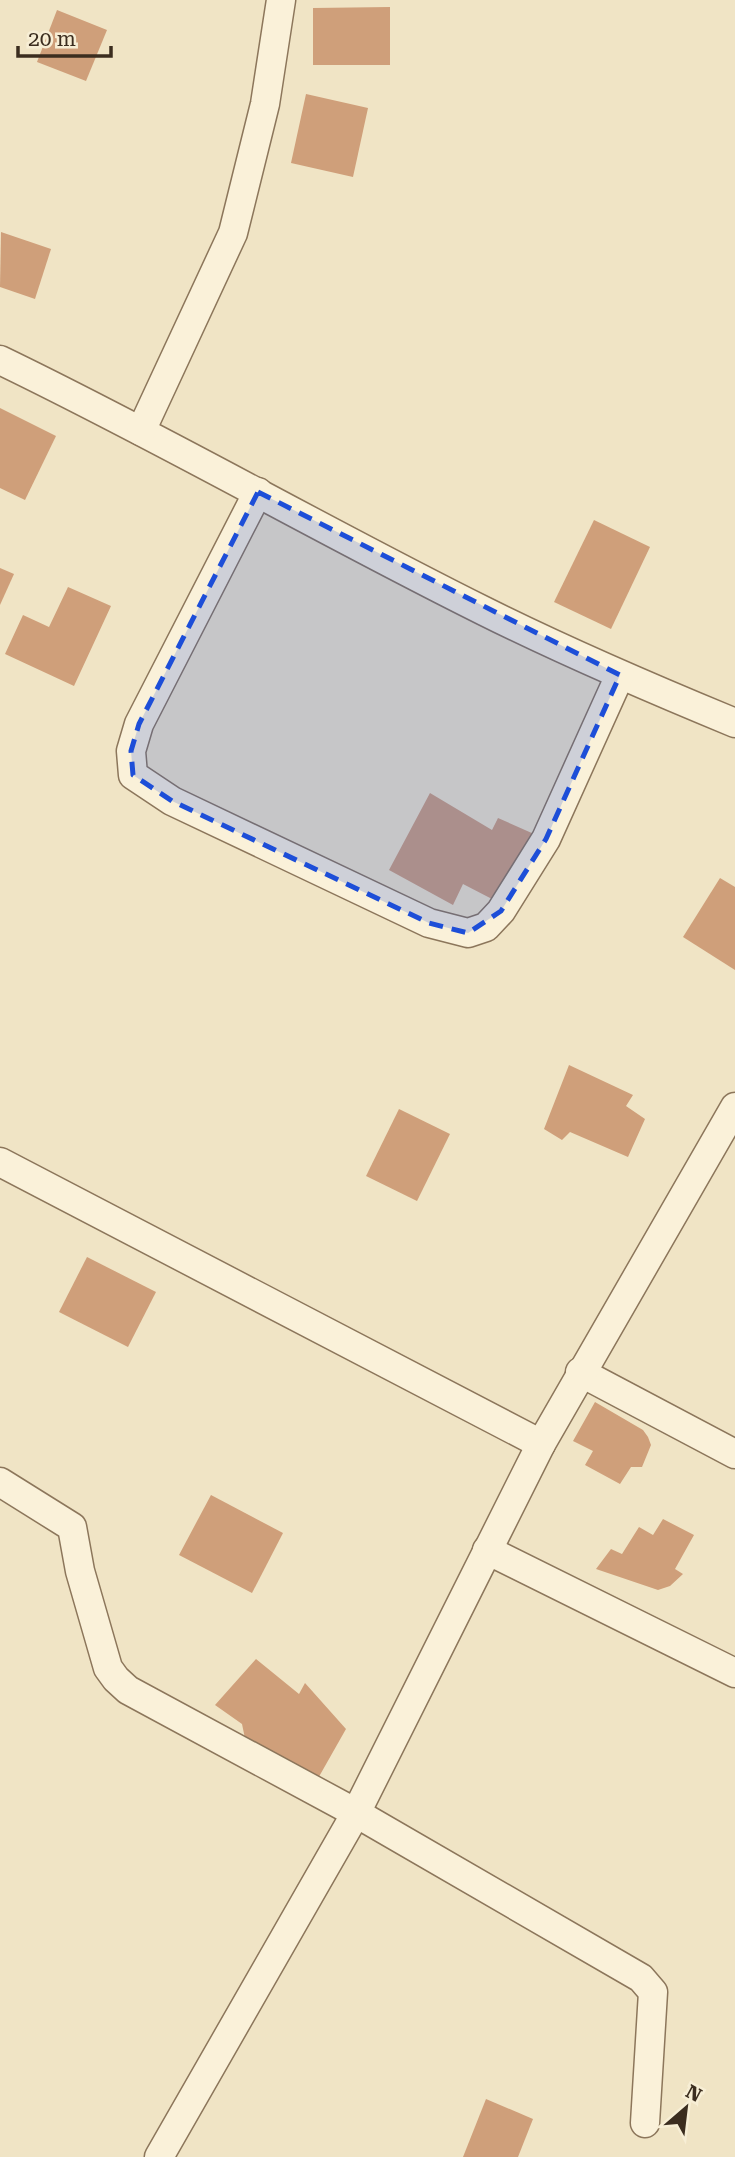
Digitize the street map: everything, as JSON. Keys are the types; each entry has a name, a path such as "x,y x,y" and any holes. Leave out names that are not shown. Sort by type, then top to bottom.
{"street":[{"path":"141,431 233,233 265,104 281,0"},
{"path":"0,360 483,611 620,675 735,723"},
{"path":"258,492 139,724 131,751 133,775 172,800 429,923 468,933 486,927 501,911 546,839 620,675"},
{"path":"159,2157 356,1814 487,1550 580,1372 735,1107"},
{"path":"0,1161 541,1444"},
{"path":"580,1372 735,1454"},
{"path":"0,1482 72,1527 80,1571 108,1668 128,1690 356,1814 641,1979 653,1992 645,2123"},
{"path":"487,1550 735,1673"}],"highlighted area":[{"path":"258,492 620,675 546,839 501,911 468,933 429,923 172,801 133,775 131,751 139,724"}],"building":[{"path":"390,7 390,65 313,65 313,8"},
{"path":"57,10 107,30 86,81 37,62"},
{"path":"306,94 368,108 353,177 291,163"},
{"path":"1,232 51,249 35,299 0,287"},
{"path":"0,408 56,436 25,500 0,488"},
{"path":"594,520 650,547 611,629 554,602"},
{"path":"0,568 14,574 0,605"},
{"path":"68,587 111,606 74,686 5,654 23,615 49,627"},
{"path":"430,793 492,830 498,818 534,834 492,899 463,884 453,905 389,870"},
{"path":"720,878 735,887 735,970 683,937"},
{"path":"569,1065 633,1095 626,1106 645,1119 628,1157 570,1132 562,1140 544,1129"},
{"path":"399,1109 450,1134 417,1201 366,1176"},
{"path":"87,1257 156,1292 128,1347 59,1312"},
{"path":"595,1402 643,1430 651,1445 642,1467 631,1467 620,1484 585,1465 593,1451 573,1441"},
{"path":"211,1495 283,1533 252,1593 179,1555"},
{"path":"663,1519 694,1535 675,1569 683,1574 670,1586 658,1590 596,1569 611,1549 622,1554 639,1527 653,1535"},
{"path":"256,1659 299,1694 305,1683 346,1729 312,1789 248,1753 242,1724 215,1705"},
{"path":"486,2099 533,2119 518,2157 463,2157"}]}
